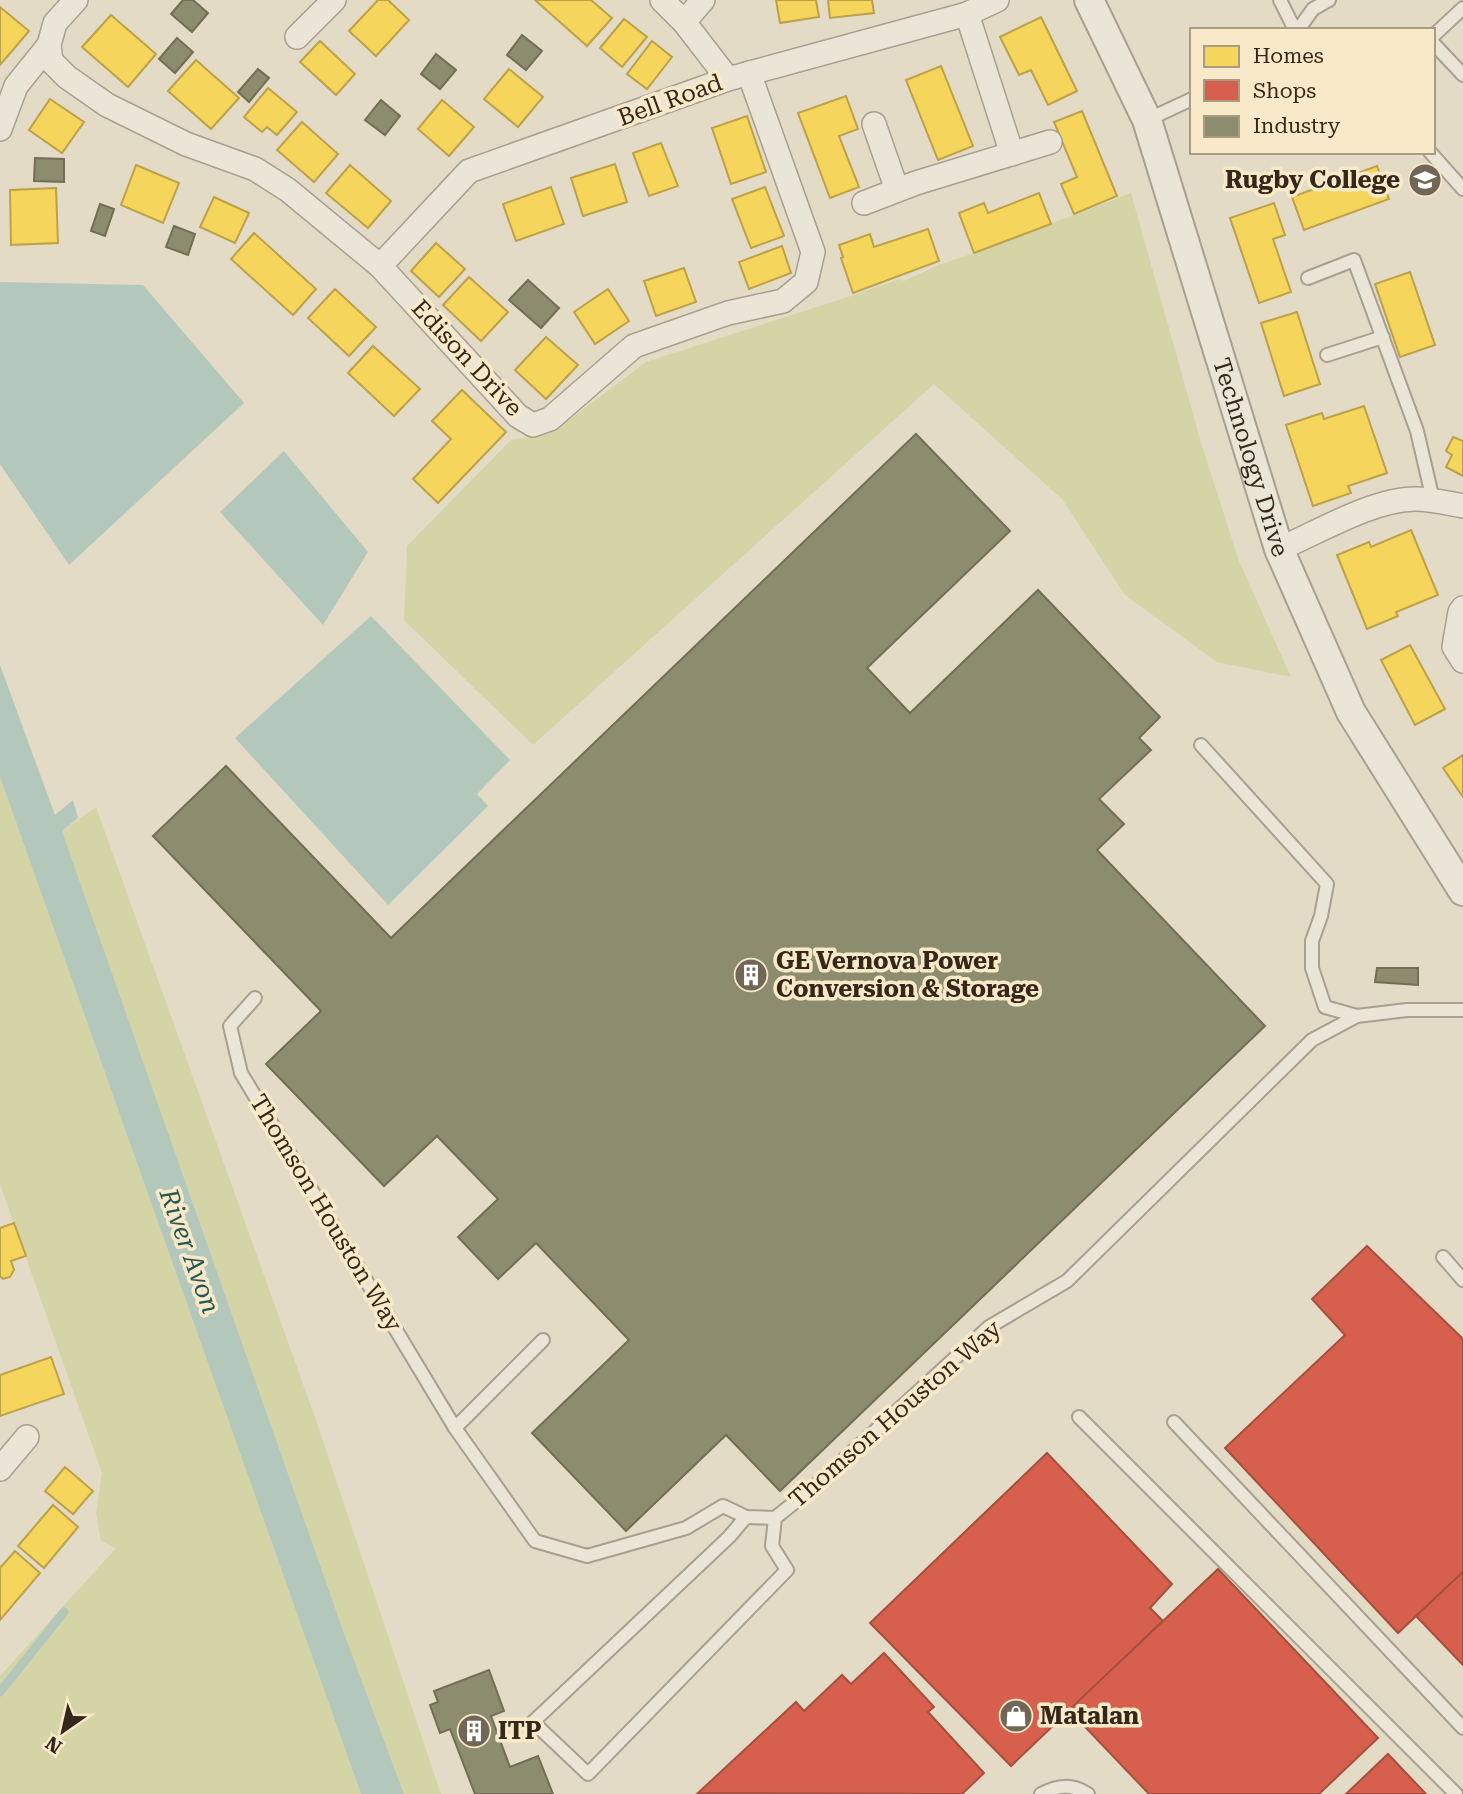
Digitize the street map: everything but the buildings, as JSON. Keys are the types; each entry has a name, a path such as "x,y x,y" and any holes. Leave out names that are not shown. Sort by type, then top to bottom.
{"street":[{"path":"0,129 16,86 49,45 55,23 76,0"},
{"path":"297,37 334,0"},
{"path":"662,0 739,76"},
{"path":"684,22 704,0"},
{"name":"Bell Road","path":"380,266 469,172 739,76 967,14 997,0"},
{"name":"Technology Drive","path":"1089,0 1147,120 1279,549 1351,712 1463,891"},
{"path":"967,14 1012,155"},
{"name":"Edison Drive","path":"49,45 51,61 67,77 107,105 186,144 255,169 288,190 380,266 519,416 533,425 550,419 634,346 728,313 783,300 806,282 813,252 739,76"},
{"path":"874,124 897,191"},
{"path":"864,202 1050,142"},
{"path":"1279,549 1379,505 1412,499 1463,506"},
{"path":"1463,608 1454,647 1463,661"},
{"path":"0,1469 27,1437"}],"lane":[{"path":"1280,0 1295,28"},
{"path":"1298,28 1313,9 1329,0"},
{"path":"1435,34 1463,8"},
{"path":"1435,45 1463,75"},
{"path":"1147,120 1190,100"},
{"path":"1432,154 1463,188"},
{"path":"1308,278 1354,260 1417,431 1433,500"},
{"path":"1327,355 1383,337"},
{"path":"1201,745 1327,884 1321,916 1312,941 1312,968 1325,1007 1357,1016"},
{"name":"Thomson Houston Way","path":"256,998 230,1026 241,1073 455,1428 535,1541 587,1556 686,1528 723,1506 746,1517 775,1518 815,1486 989,1326 1067,1281 1312,1040 1357,1016 1407,1010 1463,1010"},
{"path":"1443,1257 1463,1279"},
{"path":"455,1428 543,1340"},
{"path":"1079,1417 1455,1794"},
{"path":"1174,1422 1463,1728"},
{"path":"746,1517 729,1537 533,1722 588,1774 788,1570 772,1546 775,1518"},
{"path":"1041,1794 1054,1787 1077,1787 1088,1794"}],"green space":[{"path":"1131,193 1202,446 1239,561 1291,677 1217,662 1125,595 1062,499 934,384 533,745 404,620 407,546 511,440 550,434 646,362 899,279 904,281 941,264"},
{"path":"0,777 361,1794 0,1794 0,1676 116,1548 101,1541 96,1513 102,1473 0,1184"},
{"path":"96,807 316,1420 441,1794 404,1794 344,1633 62,831"}],"water":[{"path":"0,282 143,285 244,403 69,565 0,464"},
{"path":"284,451 368,552 323,625 220,512"},
{"path":"371,616 510,760 477,794 488,806 388,905 235,738"},
{"name":"River Avon","path":"0,665 55,815 73,800 78,818 62,831 344,1633 404,1794 361,1794 0,777"}],"waterway":[{"path":"0,1692 64,1612"}],"place":[{"name":"Rugby College","path":"1425,180"},
{"name":"GE Vernova Power Conversion & Storage","path":"751,975"},
{"name":"Matalan","path":"1016,1716"},
{"name":"ITP","path":"474,1731"}]}
